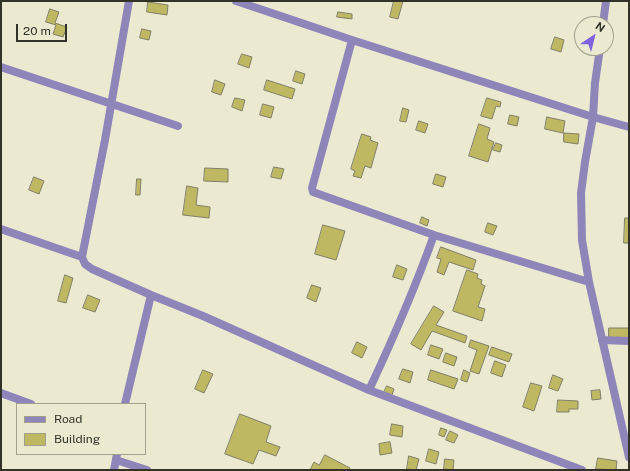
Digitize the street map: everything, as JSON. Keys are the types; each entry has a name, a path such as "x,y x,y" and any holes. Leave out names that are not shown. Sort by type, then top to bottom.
{"street":[{"path":"129,1 82,257 85,264 92,269 369,390 582,470"},
{"path":"236,1 352,40 593,117 629,127"},
{"path":"604,16 606,1"},
{"path":"352,40 312,188 313,192 434,235 589,282"},
{"path":"599,56 595,83 593,117 581,193 582,240 589,282 629,457"},
{"path":"1,67 178,126"},
{"path":"1,229 82,257"},
{"path":"369,390 401,321 434,235"},
{"path":"125,403 151,295"},
{"path":"602,340 629,341"},
{"path":"1,393 28,403"},
{"path":"114,470 116,457 147,470"}],"building":[{"path":"394,1 403,1 398,19 390,17"},
{"path":"148,2 168,5 167,15 147,12"},
{"path":"50,9 59,12 55,23 67,27 63,37 53,34 56,25 46,22"},
{"path":"338,12 352,14 352,19 337,17"},
{"path":"142,29 151,31 149,40 140,38"},
{"path":"555,37 564,40 561,52 551,49"},
{"path":"242,54 252,57 249,68 238,64"},
{"path":"296,71 305,74 302,84 293,81"},
{"path":"215,80 225,84 221,95 212,92"},
{"path":"267,80 295,89 292,99 264,90"},
{"path":"235,98 245,100 242,111 232,107"},
{"path":"487,98 501,102 500,107 496,106 492,119 481,116"},
{"path":"263,104 274,107 271,118 260,115"},
{"path":"403,108 409,110 406,122 400,121"},
{"path":"510,115 519,117 517,126 508,124"},
{"path":"547,117 565,121 563,133 545,129"},
{"path":"419,121 428,124 425,133 416,130"},
{"path":"479,124 490,128 487,139 494,142 488,162 469,156"},
{"path":"564,133 579,134 578,144 564,142"},
{"path":"362,134 371,137 370,140 378,143 371,168 365,166 361,178 353,176 355,171 351,169"},
{"path":"496,143 502,145 500,152 493,150"},
{"path":"274,167 284,169 281,179 271,177"},
{"path":"205,168 228,169 228,182 204,181"},
{"path":"436,174 446,177 443,187 433,184"},
{"path":"34,177 44,181 39,194 29,190"},
{"path":"137,179 141,179 140,195 136,195"},
{"path":"187,186 198,188 196,205 210,207 209,218 183,215"},
{"path":"422,217 429,220 427,226 420,223"},
{"path":"625,218 629,218 629,243 624,243"},
{"path":"488,223 497,226 493,235 485,232"},
{"path":"323,225 345,231 336,260 315,254"},
{"path":"441,247 476,260 473,270 449,262 444,275 437,272 441,259 437,258"},
{"path":"397,265 407,269 403,280 393,277"},
{"path":"467,270 478,274 477,278 482,280 481,284 485,286 478,307 485,309 482,321 453,311"},
{"path":"65,275 73,278 66,303 58,301"},
{"path":"312,285 321,288 316,302 307,298"},
{"path":"88,295 100,300 95,312 83,308"},
{"path":"434,306 444,312 436,325 467,336 465,343 432,331 421,350 411,344"},
{"path":"609,328 629,328 629,340 609,339"},
{"path":"471,340 489,346 479,374 470,371 477,350 469,347"},
{"path":"357,342 367,347 362,358 352,353"},
{"path":"431,345 443,349 439,359 428,355"},
{"path":"492,347 512,354 509,362 489,355"},
{"path":"446,353 457,357 454,366 443,362"},
{"path":"495,361 506,365 502,377 491,373"},
{"path":"403,369 413,372 410,383 399,379"},
{"path":"203,370 213,374 204,393 195,389"},
{"path":"431,370 458,379 454,389 428,380"},
{"path":"464,370 470,373 467,382 461,380"},
{"path":"553,375 563,379 558,391 549,388"},
{"path":"531,383 542,386 534,411 523,407"},
{"path":"387,386 394,389 392,395 384,392"},
{"path":"600,390 601,399 592,400 591,391"},
{"path":"558,400 578,401 578,409 569,409 569,412 557,412"},
{"path":"240,414 271,426 266,442 280,447 276,456 259,450 253,464 225,454"},
{"path":"392,424 403,426 402,437 390,435"},
{"path":"441,428 447,430 444,437 439,435"},
{"path":"450,431 458,435 454,443 446,440"},
{"path":"390,442 392,453 380,455 379,444"},
{"path":"429,449 439,452 436,464 426,461"},
{"path":"325,455 350,468 349,470 310,470 314,462 319,465"},
{"path":"409,456 419,459 416,470 407,469"},
{"path":"598,458 617,461 616,470 596,469"},
{"path":"445,459 454,460 453,470 444,469"}]}
